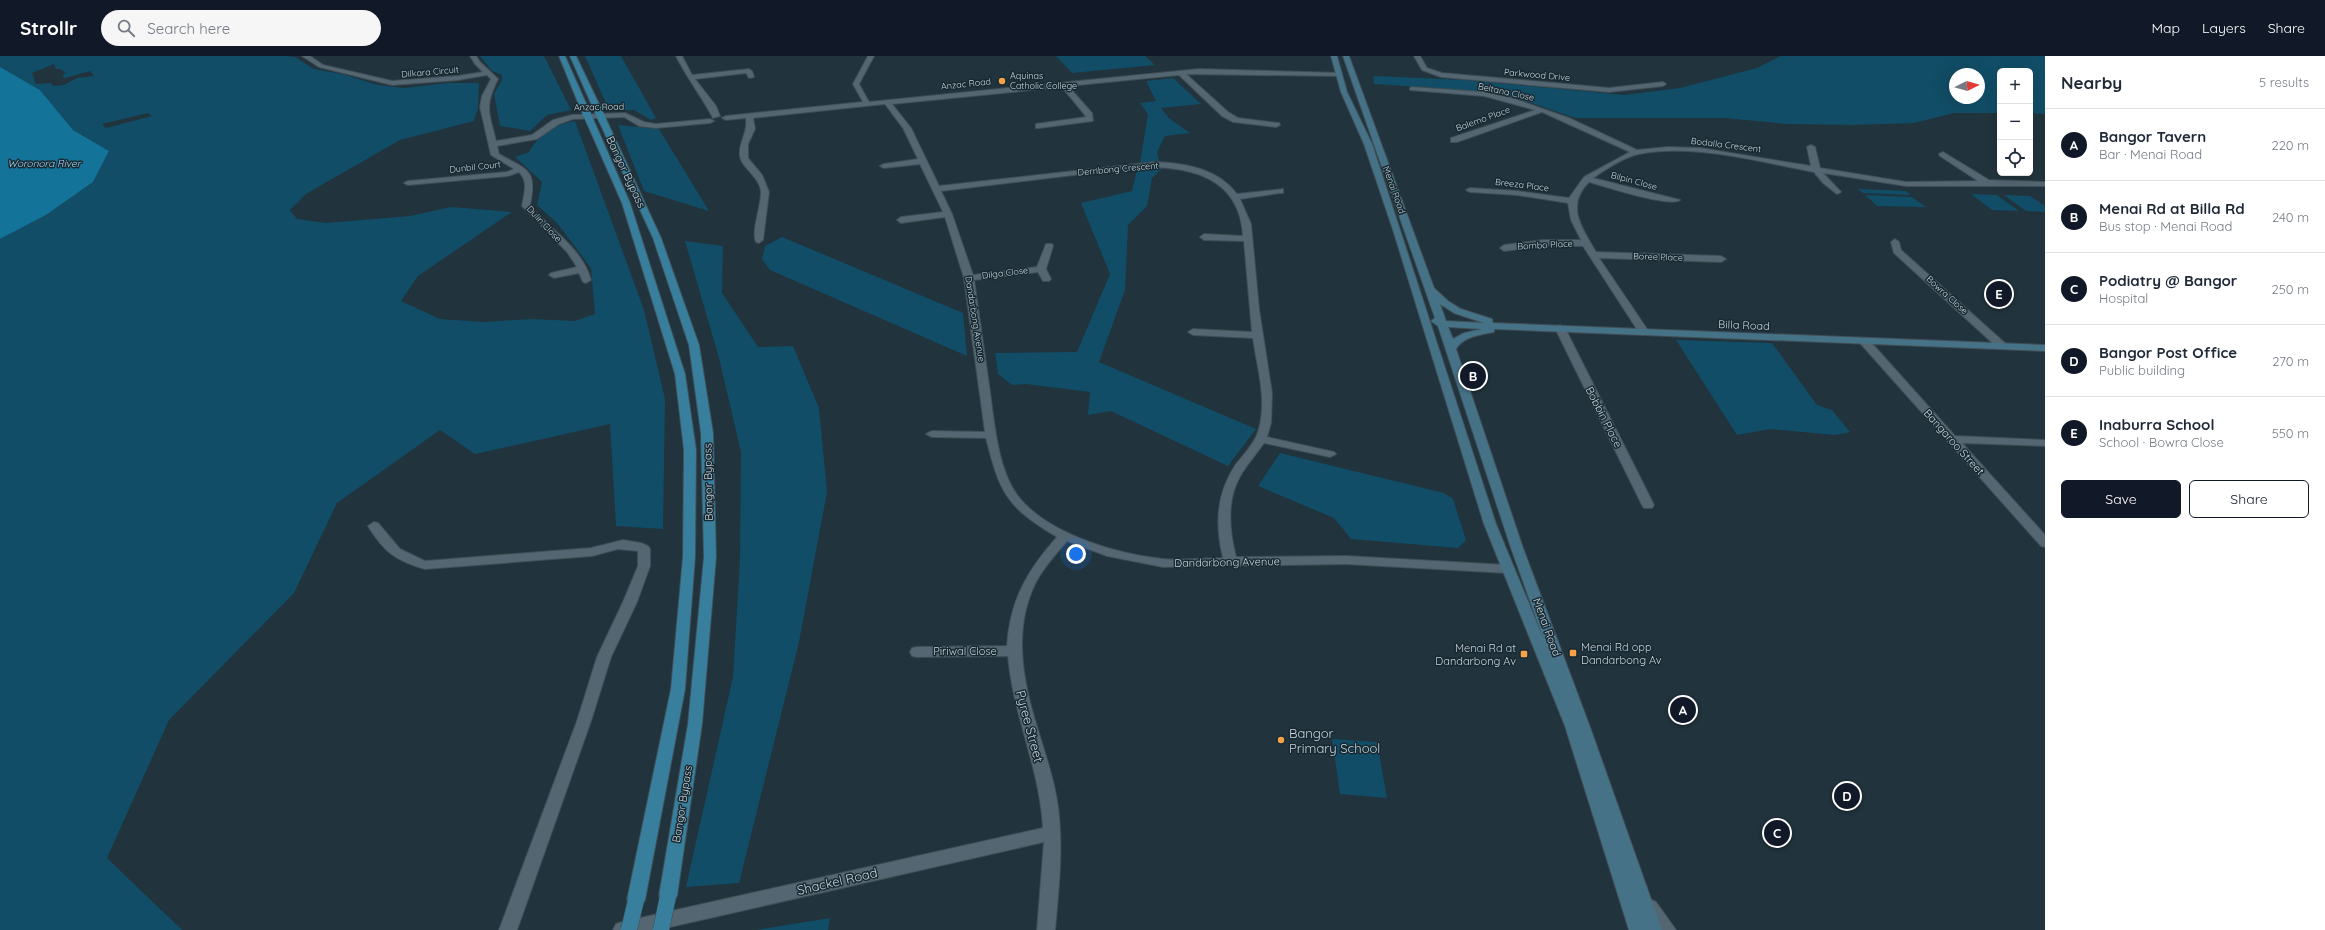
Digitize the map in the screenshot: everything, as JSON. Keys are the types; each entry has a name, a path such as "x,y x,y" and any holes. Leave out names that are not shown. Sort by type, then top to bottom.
{"main road":[{"name":"Bangor Bypass","path":"562,56 585,110 596,120 657,238 694,345 707,433 709,564 695,724 668,896 661,930"},
{"name":"Bangor Bypass","path":"573,56 597,108 596,120 626,204 680,374 690,450 689,557 678,689 629,930"},
{"name":"Menai Road","path":"1334,56 1344,92 1372,154 1487,516 1507,569 1572,726 1638,930"},
{"name":"Menai Road","path":"1346,56 1442,324 1526,570 1583,727 1653,930"},
{"name":"Anzac Road","path":"1338,74 1352,75"},
{"path":"1424,274 1440,301 1458,311 1486,320 1539,327"},
{"name":"Menai Road","path":"1419,298 1428,315 1442,324"},
{"name":"Menai Road","path":"1437,357 1434,333 1437,327 1442,324"},
{"name":"Billa Road","path":"1442,324 2045,348"},
{"path":"1451,350 1457,340 1466,335 1507,328 1539,327"},
{"name":"Dandarbong Avenue","path":"1507,569 1526,570"}],"street":[{"name":"Dilkara Circuit","path":"305,56 321,66 392,83 458,78 488,72"},
{"path":"473,56 477,63 495,79 484,101 495,155 500,160 520,169"},
{"path":"679,56 690,77 712,106 713,118"},
{"path":"867,104 856,84 870,56"},
{"name":"Parkwood Drive","path":"1418,56 1424,69 1441,75 1609,90 1663,84"},
{"name":"Anzac Road","path":"492,144 534,137 556,122 572,117 625,115 642,124 656,126 713,118 749,117 1181,73 1222,70 1338,74"},
{"path":"690,77 749,71 751,78"},
{"path":"1181,73 1225,114 1236,120 1276,125"},
{"path":"1039,126 1090,119 1089,115 1063,84"},
{"name":"Beltana Close","path":"1412,88 1493,96 1542,110 1636,152"},
{"name":"Dandarbong Avenue","path":"888,102 907,128 948,214 969,278 991,435 1001,475 1013,498 1034,518 1065,536 1107,552 1163,563 1346,560 1507,569"},
{"name":"Balemo Place","path":"1454,140 1542,110"},
{"path":"749,117 751,129 744,144 744,158 758,175 765,192 759,240"},
{"path":"1811,147 1812,164 1837,192"},
{"name":"Bodalla Crescent","path":"1572,201 1579,188 1587,179 1602,169 1636,152 1669,150 1707,151 1906,184 2045,184"},
{"path":"1943,154 1987,183"},
{"path":"884,166 924,161"},
{"name":"Derribong Crescent","path":"937,189 1161,165 1200,171 1225,184 1237,197 1243,210 1248,239 1258,335 1267,393 1267,413 1262,439 1235,475 1226,493 1223,516 1231,563"},
{"name":"Dunbil Court","path":"408,183 430,176 442,181 508,174 520,169"},
{"name":"Dulin Close","path":"520,169 530,180 526,206 576,258 583,269 586,280"},
{"name":"Bilpin Close","path":"1587,179 1655,197 1676,200"},
{"name":"Breeza Place","path":"1470,190 1517,193 1572,201"},
{"path":"1237,197 1280,191"},
{"path":"1572,201 1575,223 1586,243 1644,332"},
{"path":"901,220 948,214"},
{"path":"1204,237 1248,239"},
{"name":"Bowra Close","path":"1895,242 1898,251 2002,346"},
{"name":"Bombo Place","path":"1504,248 1543,243 1586,243"},
{"name":"Dilga Close","path":"1046,279 1041,269 1049,246"},
{"name":"Boree Place","path":"1594,255 1721,259"},
{"path":"554,275 583,269"},
{"name":"Dilga Close","path":"969,278 1041,269"},
{"name":"Bobbin Place","path":"1560,328 1648,505"},
{"path":"1193,332 1258,335"},
{"name":"Bangaroo Street","path":"1864,341 2045,543"},
{"path":"932,434 991,435"},
{"path":"1262,439 1330,454"},
{"path":"1952,439 2045,443"},
{"path":"374,526 385,543 402,559 425,566 592,552 611,546 630,543 644,549 644,566 630,602 604,657 584,721 508,930"},
{"name":"Pyree Street","path":"1046,930 1052,832 1049,799 1020,691 1013,651 1016,617 1027,585 1044,557 1065,536"},
{"name":"Piriwal Close","path":"917,652 1013,651"},
{"name":"Shackel Road","path":"622,930 1052,832"},
{"path":"1638,890 1656,917 1667,930"}],"shaded area":[{"path":"0,56 287,56 295,57 314,69 342,74 378,85 404,88 447,83 479,83 478,108 474,121 400,140 306,194 290,210 297,219 326,223 410,216 451,207 512,212 418,276 401,301 440,319 484,322 531,319 575,321 595,314 591,268 557,223 537,205 542,182 515,157 529,152 537,140 548,131 568,122 575,121 644,310 665,399 663,529 616,526 610,424 475,454 440,430 337,503 294,593 169,720 107,858 182,930 0,930 0,239 46,215 93,182 109,151 73,130 40,90 0,67","holes":["54,64 56,69 61,69 65,73 62,77 65,78 90,71 94,76 77,78 64,85 53,86 51,83 36,84 32,73","148,113 152,116 106,128 102,124"]},
{"path":"480,56 544,56 571,110 547,115 530,131 500,126 494,94 502,80 502,75 492,71"},
{"path":"585,56 621,56 656,118 651,120 634,110 609,110"},
{"path":"1056,56 1145,56 1155,65 1072,73"},
{"path":"1781,56 2045,56 2045,114 2033,113 2033,68 1997,68 1997,113 1954,113 1914,123 1852,125 1787,124 1724,118 1575,118 1532,103 1493,92 1374,84 1373,76 1466,80 1624,95 1680,88 1757,68"},
{"path":"1173,78 1201,104 1161,108 1169,118 1190,133 1165,136 1157,152 1159,161 1140,163 1148,114 1140,103 1156,101 1146,81"},
{"path":"618,125 659,129 709,211 644,191"},
{"path":"1162,168 1152,178 1147,206 1128,225 1125,290 1099,362 1256,429 1228,466 1111,411 1088,415 1090,392 1026,384 1012,385 998,374 995,353 1077,352 1110,274 1081,203 1132,191 1137,170"},
{"path":"1858,189 1906,191 1910,195 1863,193"},
{"path":"1971,194 1997,195 2019,211 1992,210"},
{"path":"1865,195 1912,197 1926,207 1877,206"},
{"path":"2004,195 2030,196 2045,206 2045,212 2026,211"},
{"path":"782,237 963,313 967,356 770,270 762,259 765,246"},
{"path":"685,241 723,246 722,293 758,347 793,346 819,408 827,492 799,642 739,883 686,887 733,677 740,560 741,452 719,358"},
{"path":"1676,340 1772,343 1817,405 1832,410 1850,432 1835,435 1770,429 1737,435"},
{"path":"1280,453 1444,493 1453,499 1466,540 1458,548 1351,539 1334,518 1258,486"},
{"path":"1332,739 1377,742 1387,798 1340,794"},
{"path":"830,918 828,930 756,930"}],"water":[{"name":"Woronora River","path":"0,67 40,90 73,130 109,151 93,182 46,215 0,239"}],"place":[{"name":"Aquinas Catholic College","path":"1002,81"},
{"name":"Inaburra School","path":"1999,294"},
{"name":"Menai Rd at Billa Rd","path":"1473,376"},
{"name":"Menai Rd opp Dandarbong Av","path":"1573,653"},
{"name":"Menai Rd at Dandarbong Av","path":"1524,654"},
{"name":"Bangor Tavern","path":"1683,710"},
{"name":"Bangor Primary School","path":"1281,740"},
{"name":"Bangor Post Office","path":"1847,796"},
{"name":"Podiatry @ Bangor","path":"1777,833"}]}
